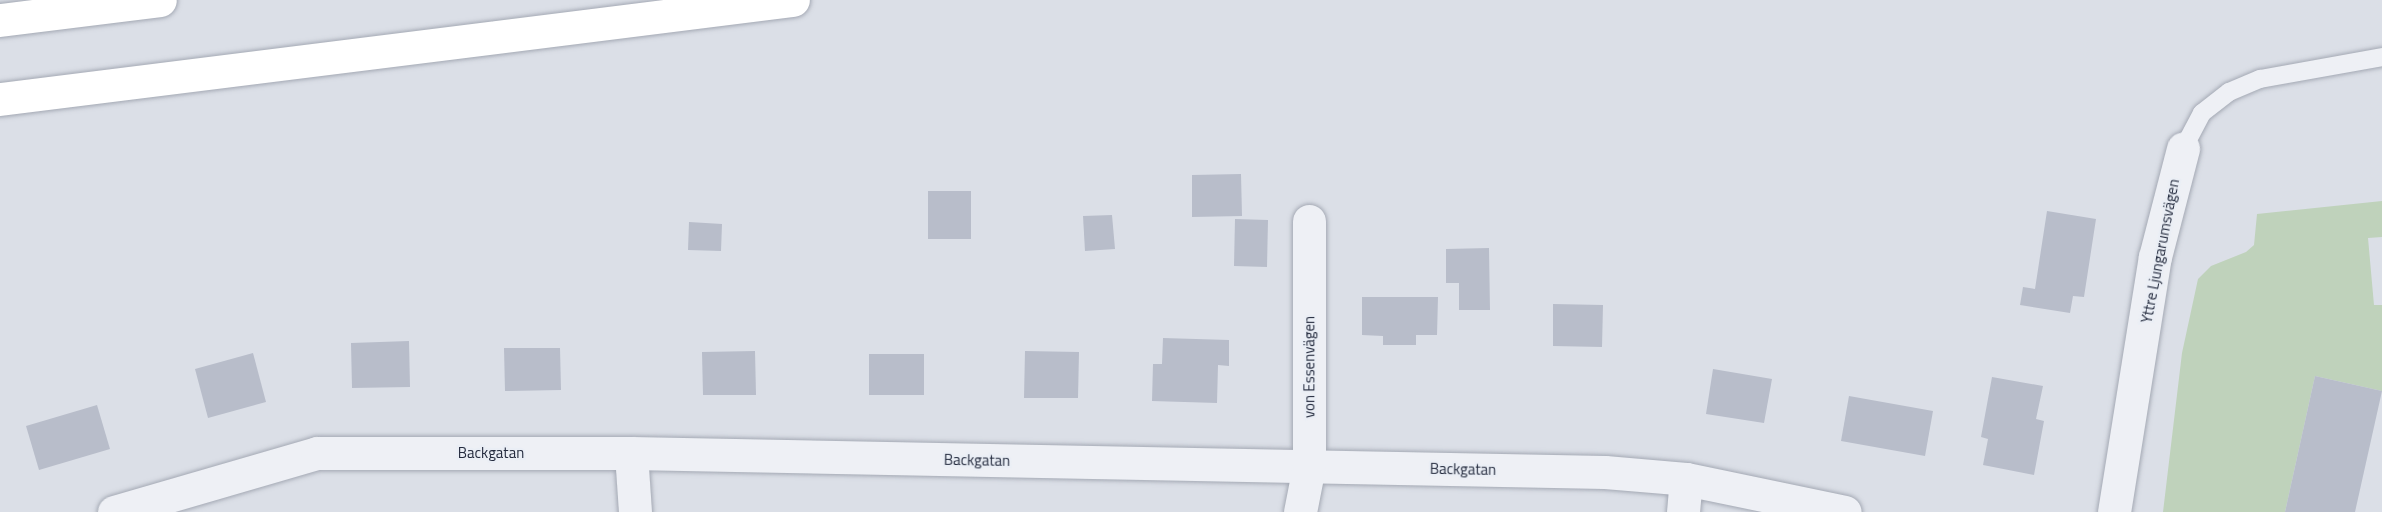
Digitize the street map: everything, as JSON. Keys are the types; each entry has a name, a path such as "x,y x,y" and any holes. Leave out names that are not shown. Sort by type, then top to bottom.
{"highway":[{"path":"0,20 160,0"},
{"path":"0,99 793,0"}],"street":[{"name":"Yttre Ljungarumsvägen","path":"2114,512 2155,257 2182,149"},
{"name":"von Essenvägen","path":"1300,512 1310,466 1310,221"},
{"name":"Backgatan","path":"114,512 317,453 631,453 1605,472 1686,479 1845,512"},
{"path":"631,453 635,512"},
{"path":"1683,512 1686,479"}],"lane":[{"name":"Yttre Ljungarumsvägen","path":"2182,149 2202,113 2229,92 2260,79 2382,57"}],"green space":[{"path":"2382,201 2382,237 2368,238 2374,305 2382,305 2382,391 2315,376 2285,512 2163,512 2182,353 2198,279 2211,266 2246,252 2254,245 2257,214"}],"building":[{"path":"1241,174 1242,216 1192,217 1192,175"},
{"path":"928,191 971,191 971,239 928,239"},
{"path":"2047,211 2096,219 2084,297 2073,296 2070,313 2020,305 2023,287 2035,289"},
{"path":"1112,215 1115,249 1085,251 1083,216"},
{"path":"1235,219 1268,220 1267,267 1234,266"},
{"path":"689,222 722,224 721,251 688,250"},
{"path":"1489,248 1490,310 1459,310 1459,283 1446,283 1446,249"},
{"path":"1362,297 1438,297 1437,335 1416,335 1416,345 1383,345 1383,336 1362,335"},
{"path":"1553,304 1603,305 1602,347 1553,346"},
{"path":"1163,338 1229,340 1229,366 1218,365 1217,403 1152,401 1153,364 1162,364"},
{"path":"409,341 410,387 352,388 351,343"},
{"path":"504,348 560,348 561,390 505,391"},
{"path":"755,351 756,395 703,395 702,352"},
{"path":"1025,351 1079,352 1078,398 1024,398"},
{"path":"253,353 266,402 208,418 195,369"},
{"path":"869,354 924,354 924,395 869,395"},
{"path":"1713,369 1772,379 1764,423 1706,414"},
{"path":"2315,376 2382,391 2355,512 2285,512"},
{"path":"1992,377 2043,386 2036,419 2044,421 2034,475 1983,465 1988,439 1981,437"},
{"path":"1849,396 1933,411 1925,456 1841,441"},
{"path":"97,405 110,449 39,470 26,426"}]}
